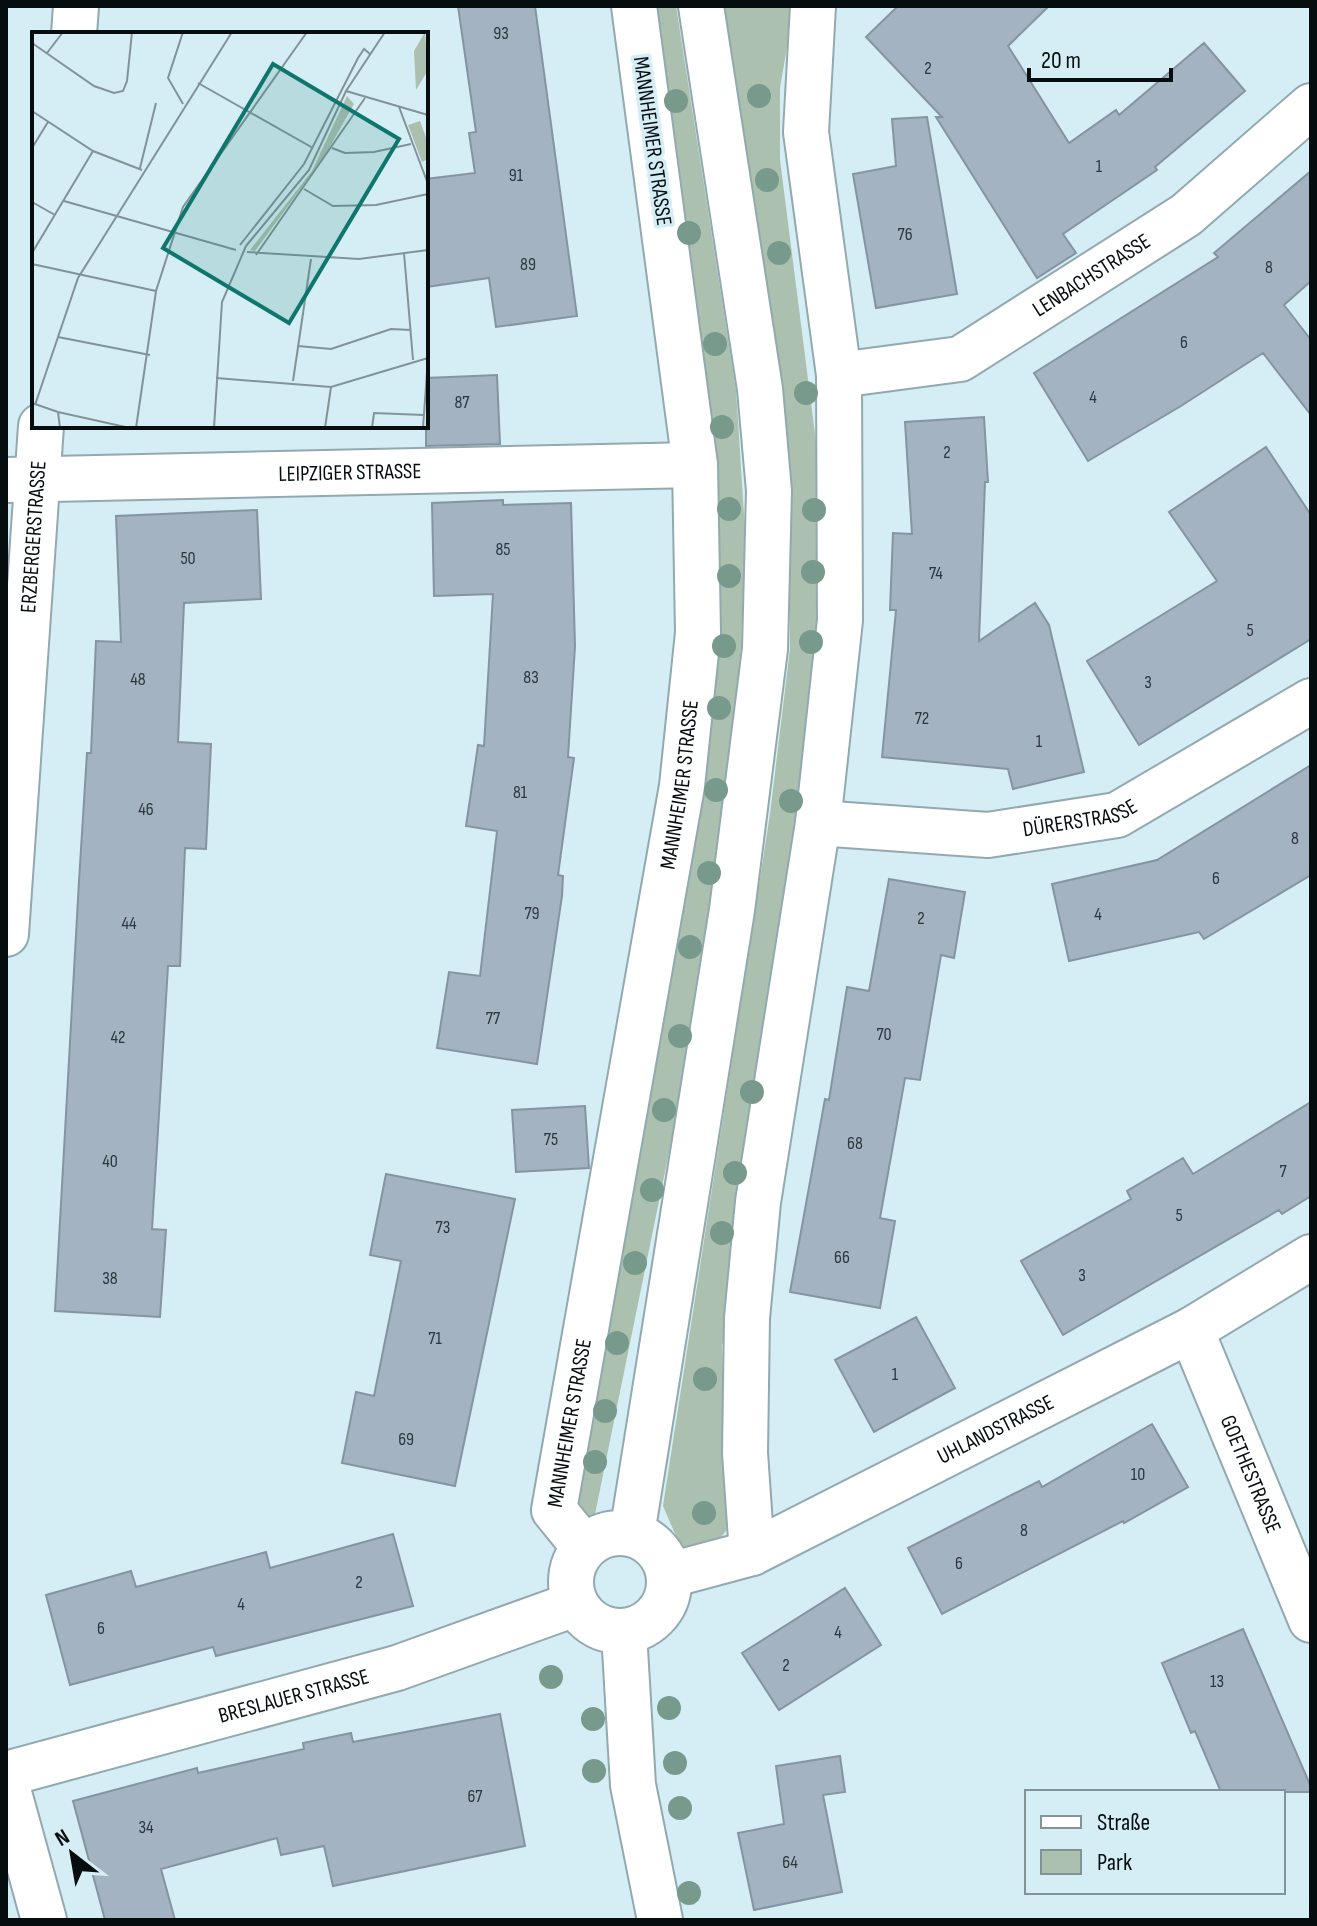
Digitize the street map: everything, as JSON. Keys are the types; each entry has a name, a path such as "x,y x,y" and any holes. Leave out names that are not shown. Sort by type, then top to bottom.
{"street":[{"path":"74,32 76,6"},
{"name":"MANNHEIMER STRASSE","path":"584,1547 554,1510 682,786 698,633 695,465 634,6"},
{"path":"632,1534 732,910 765,649 769,491 760,389 701,6"},
{"path":"752,1553 745,1453 747,1318 758,1202 818,823 840,620 839,375 806,132 813,6"},
{"name":"LENBACHSTRASSE","path":"839,375 960,359 1186,215 1311,106"},
{"name":"ERZBERGERSTRASSE","path":"6,934 22,480 40,428"},
{"name":"LEIPZIGER STRASSE","path":"22,480 695,465"},
{"name":"DÜRERSTRASSE","path":"818,823 988,835 1117,815 1311,701"},
{"name":"UHLANDSTRASSE","path":"670,1575 752,1553 1191,1330 1311,1257"},
{"name":"GOETHESTRASSE","path":"1191,1330 1311,1620"},
{"path":"616,1532 632,1534 655,1546 664,1559 670,1575 669,1593 659,1613 642,1626 624,1632 595,1625 583,1615 575,1604 571,1576 584,1547 601,1536 616,1532"},
{"name":"BRESLAUER STRASSE","path":"6,1774 397,1668 575,1604"},
{"path":"624,1632 633,1785 660,1920"},
{"path":"6,1782 44,1920"}],"green space":[{"path":"648,6 676,6 736,390 745,530 741,648 720,835 676,1118 594,1519 590,1526 571,1517 693,812"},
{"path":"724,6 794,6 780,88 780,160 821,481 822,589 809,755 741,1252 722,1346 728,1528 713,1548 692,1551 679,1543 663,1506 770,814 790,649 789,448 729,58"}],"building":[{"path":"458,6 535,6 577,316 496,327 489,278 428,287 428,179 475,173 469,133 476,132"},
{"path":"898,6 1049,6 1008,46 1069,143 1116,110 1119,115 1204,43 1245,91 1155,167 1157,170 1063,234 1076,253 1037,278 936,117 942,117 866,37"},
{"path":"927,117 957,294 876,308 853,174 896,166 892,119"},
{"path":"1311,171 1311,281 1284,305 1311,340 1311,415 1263,353 1088,461 1034,373 1218,257 1214,253"},
{"path":"497,375 500,444 426,446 428,378"},
{"path":"984,417 988,482 985,482 979,641 1035,603 1049,625 1084,772 1013,789 1008,769 882,757 896,610 890,610 893,533 912,534 905,422"},
{"path":"1266,447 1311,515 1311,639 1139,745 1087,661 1217,581 1169,512"},
{"path":"503,500 503,505 571,503 575,646 568,757 574,758 558,875 563,876 562,896 537,1064 437,1048 449,972 480,976 497,831 466,826 478,745 484,746 493,594 434,596 432,503"},
{"path":"257,510 261,599 184,603 178,742 211,744 206,849 185,848 180,966 168,966 152,1229 166,1230 160,1317 55,1311 96,641 121,642 116,516"},
{"path":"1311,765 1311,875 1204,939 1199,932 1069,961 1052,884 1157,860"},
{"path":"889,879 965,892 954,958 941,955 920,1080 905,1078 880,1218 895,1221 880,1308 790,1292 825,1099 829,1100 847,987 869,991"},
{"path":"1311,1102 1311,1196 1282,1214 1279,1210 1063,1335 1021,1261 1131,1199 1127,1191 1183,1158 1193,1174"},
{"path":"585,1106 589,1168 516,1172 512,1110"},
{"path":"386,1174 515,1199 455,1486 342,1463 356,1392 374,1396 401,1261 370,1255"},
{"path":"916,1317 955,1388 874,1432 835,1360"},
{"path":"1152,1424 1188,1487 1124,1523 942,1614 908,1548 1039,1481 1042,1487"},
{"path":"393,1534 413,1606 216,1656 213,1647 70,1685 46,1595 131,1571 136,1587 266,1552 270,1568"},
{"path":"845,1588 881,1645 779,1710 742,1653"},
{"path":"1243,1629 1311,1792 1220,1790 1195,1731 1191,1733 1162,1663"},
{"path":"500,1714 525,1846 333,1886 324,1846 281,1855 277,1838 161,1869 175,1920 105,1920 73,1801 197,1768 198,1773 304,1749 303,1743 351,1733 353,1742"},
{"path":"840,1756 845,1792 823,1795 842,1892 754,1910 738,1833 784,1824 776,1766"}]}
